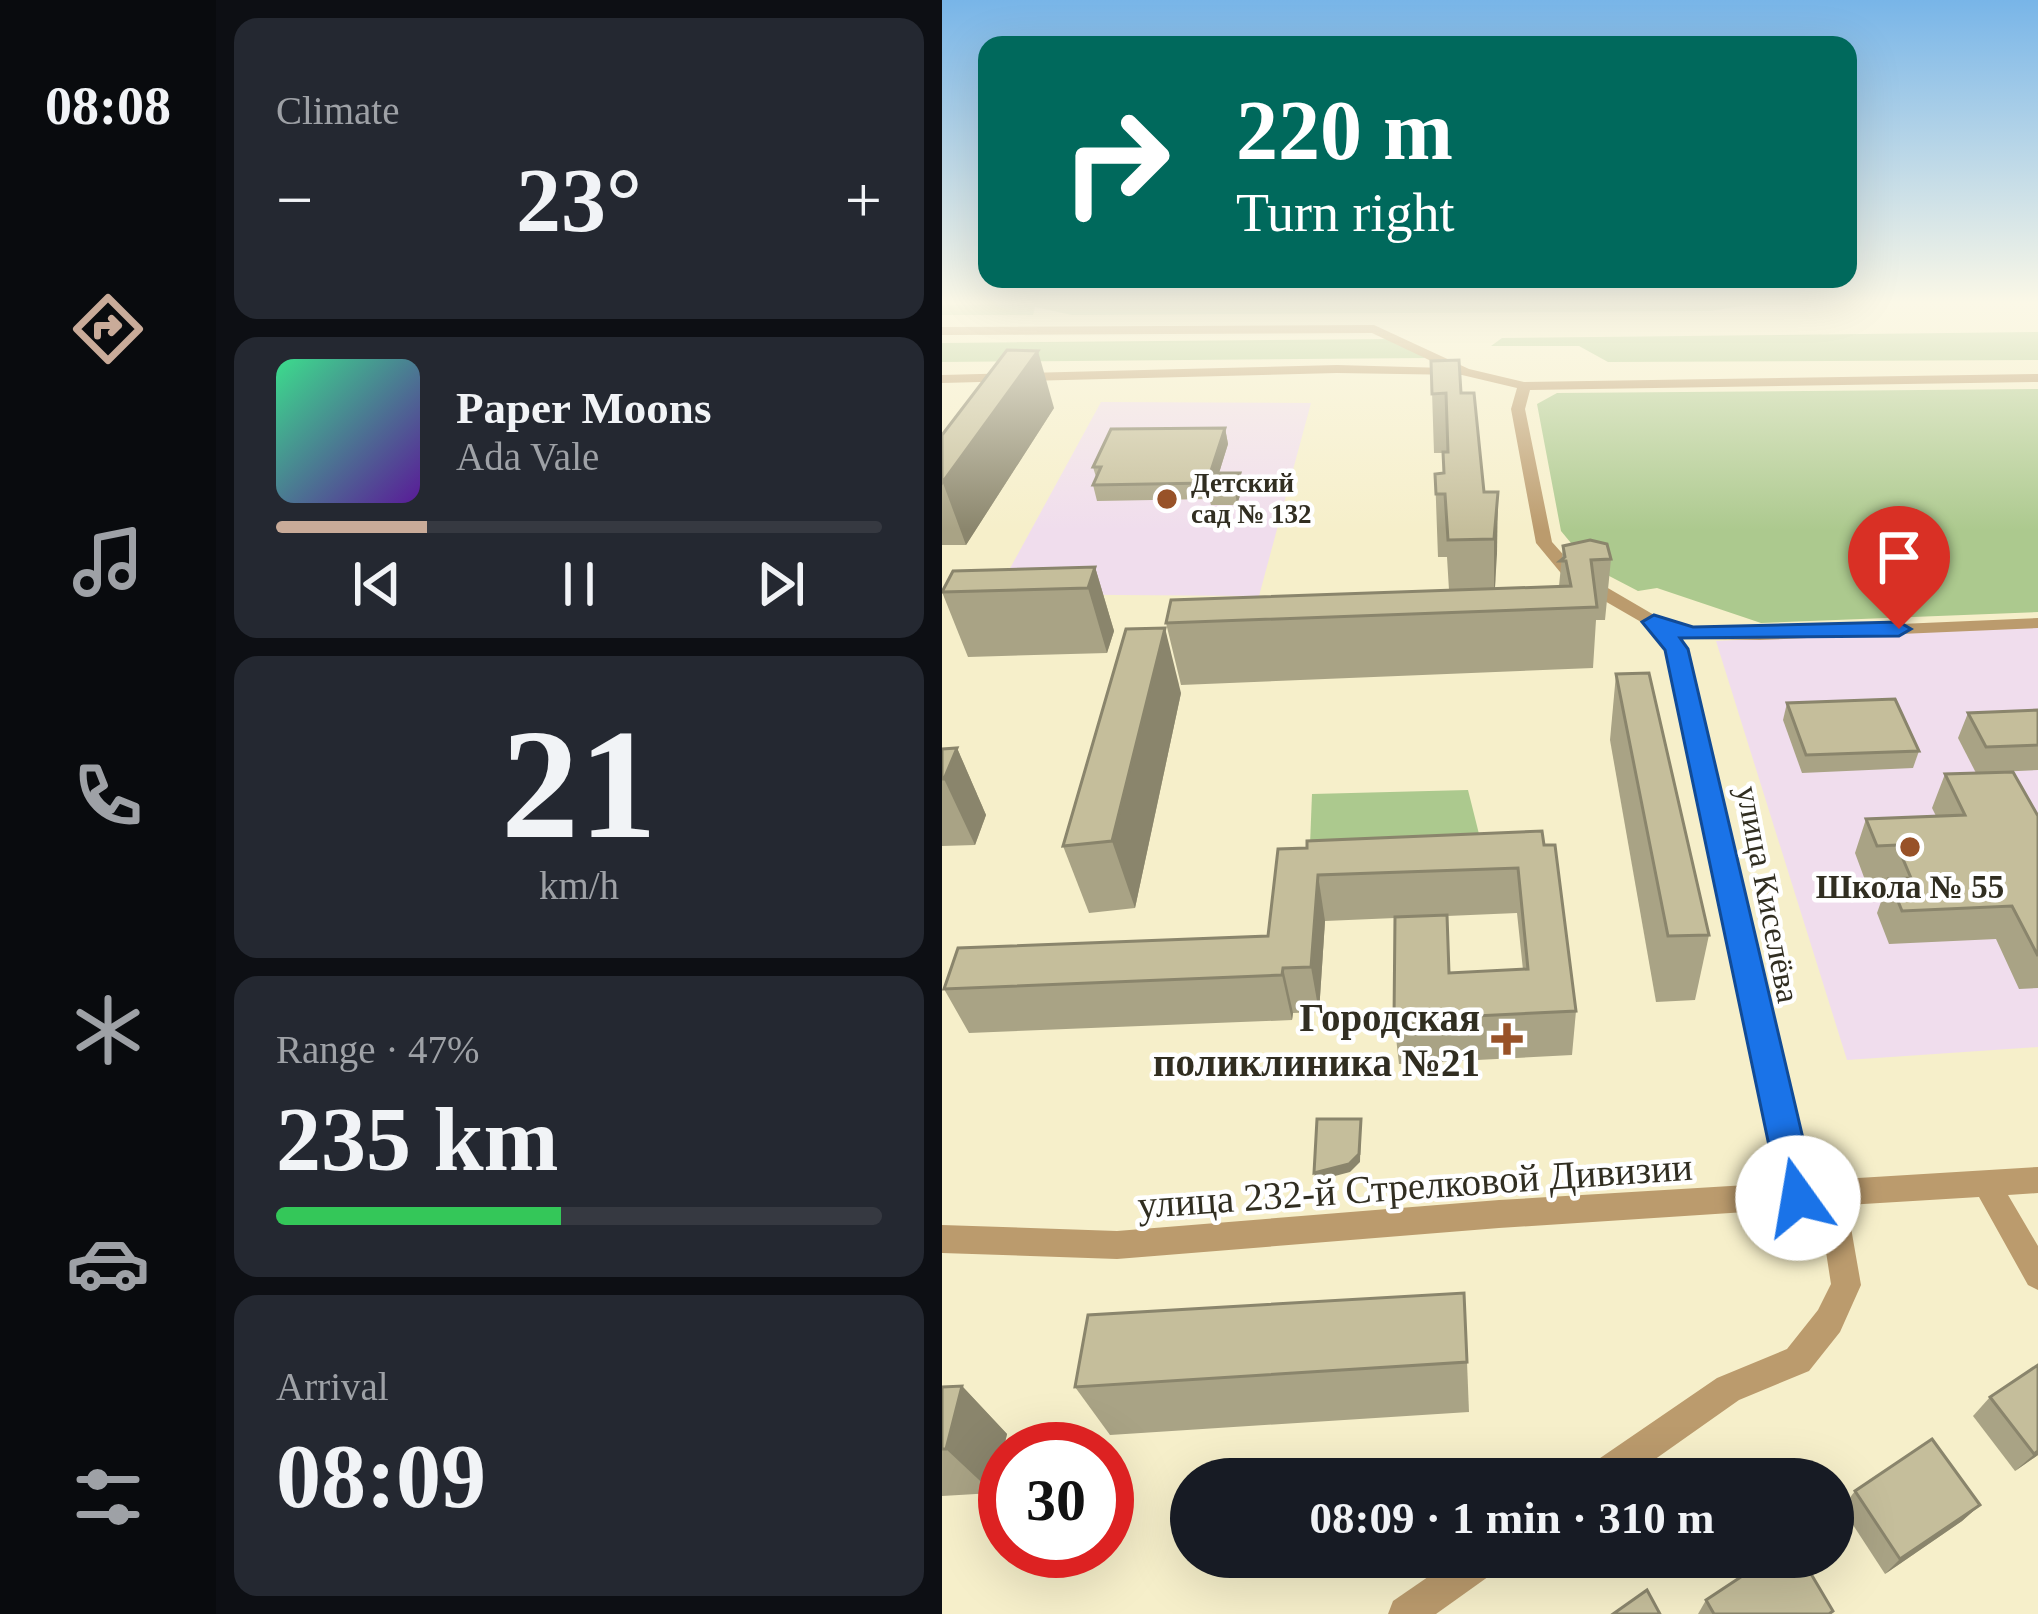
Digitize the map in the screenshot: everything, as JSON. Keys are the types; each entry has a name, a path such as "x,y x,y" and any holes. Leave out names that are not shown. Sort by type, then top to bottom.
{"street":[{"path":"1500,380 1524,386 1889,380"},
{"path":"1524,386 1518,410 1544,543 1583,583 1654,622 1692,634 1760,635 2038,623"},
{"name":"улица Киселёва","path":"1654,622 1677,649 1798,1198"},
{"name":"улица 232-й Стрелковой Дивизии","path":"942,1239 1117,1245 1499,1214 2038,1180"},
{"path":"1987,1184 2038,1275"},
{"path":"1629,1458 1728,1389 1798,1360 1829,1321 1846,1285 1831,1196"},
{"path":"1406,1614 1457,1578"}],"shaded area":[{"name":"Детский сад № 132","path":"1101,402 1311,403 1259,596 996,594"},
{"name":"Школа № 55","path":"2038,626 2038,1047 1847,1060 1716,641"}],"green space":[{"path":"2038,389 2038,612 1761,623 1657,588 1638,591 1590,566 1561,531 1537,404 1557,393"},
{"path":"1468,790 1481,842 1310,845 1312,794"}],"building":[{"path":"984,380 1017,380 942,483 942,435"},
{"path":"1432,380 1460,380 1461,393 1474,393 1484,492 1498,492 1494,539 1448,540 1445,494 1436,494 1435,474 1444,473 1443,452 1448,452 1446,393 1432,394"},
{"path":"1225,428 1207,483 1093,485 1101,467 1093,467 1111,429"},
{"path":"1213,473 1240,473 1235,489 1208,489"},
{"path":"1590,540 1607,544 1611,559 1591,560 1597,607 1166,623 1171,600 1571,586 1566,561 1560,561 1565,557 1563,546"},
{"path":"1095,567 1088,588 942,592 953,571"},
{"path":"1165,628 1112,841 1063,846 1126,629"},
{"path":"1649,673 1709,935 1668,936 1616,674"},
{"path":"1895,699 1919,751 1806,755 1787,703"},
{"path":"2038,710 2038,745 1986,747 1968,713"},
{"path":"957,748 944,779 942,779 942,749"},
{"path":"2013,772 2038,816 2038,956 2012,906 1902,911 1889,879 1911,878 1897,845 1877,846 1866,819 1965,815 1945,774"},
{"path":"1542,831 1544,845 1555,845 1576,1011 1394,1020 1395,917 1447,915 1449,973 1528,969 1518,868 1318,875 1311,967 1283,968 1282,975 944,989 958,948 1268,936 1278,849 1307,848 1307,841"},
{"path":"1317,1119 1361,1119 1359,1154 1349,1164 1314,1173"},
{"path":"1464,1293 1467,1362 1075,1387 1088,1315"},
{"path":"2038,1365 2038,1451 2034,1454 1990,1397"},
{"path":"962,1386 946,1449 942,1449 942,1387"},
{"path":"1932,1439 1980,1505 1900,1559 1855,1491"},
{"path":"1739,1578 1813,1578 1833,1611 1714,1614 1706,1600"},
{"path":"1647,1590 1660,1614 1613,1614"}],"place":[{"name":"Детский сад № 132","path":"1167,499"},
{"name":"Школа № 55","path":"1910,847"},
{"name":"Городская поликлиника №21","path":"1507,1039"}],"route":[{"path":"1798,1198 1711,785 1677,649 1654,622 1692,634 1899,629"}]}
